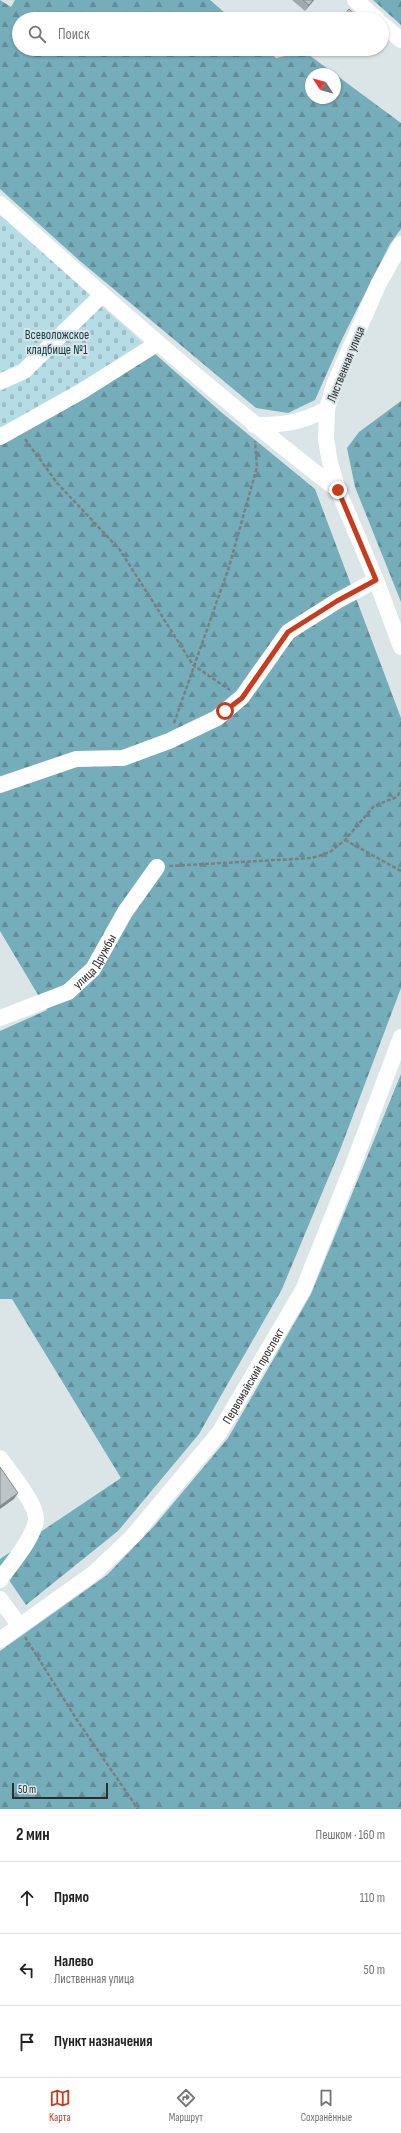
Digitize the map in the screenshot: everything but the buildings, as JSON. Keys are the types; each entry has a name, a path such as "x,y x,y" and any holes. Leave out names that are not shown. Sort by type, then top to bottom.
{"street":[{"path":"355,0 369,12"},
{"path":"389,30 401,40"},
{"path":"0,204 102,295 254,425 338,490"},
{"name":"Лиственная улица","path":"401,244 378,283 334,385 326,409 326,439 330,463 338,490 376,580 401,647"},
{"path":"0,382 24,371 102,295"},
{"path":"0,437 18,429 82,391 158,343"},
{"path":"254,425 284,425 309,418 326,409"},
{"path":"0,785 76,759 123,758 168,741 217,718 242,698 288,632 337,601 376,580"},
{"name":"улица Дружбы","path":"0,1018 68,992 93,969 124,912 157,867"},
{"name":"Первомайский проспект","path":"0,1640 94,1573 132,1537 219,1433 303,1290 353,1165 401,1037"},
{"path":"0,1458 31,1503 36,1518 32,1533 0,1580"},
{"path":"0,1599 20,1626"}],"path":[{"path":"168,741 193,665 229,567 257,467 254,425"},
{"path":"18,429 58,484 120,550 193,665 242,698"},
{"path":"157,867 312,858 330,852 345,840 374,806 397,797 401,790"},
{"path":"345,840 401,871"},
{"path":"20,1626 29,1644 73,1714 138,1809"}],"green space":[{"path":"0,0 11,7 15,0 210,0 224,12 12,12 12,56 274,56 276,58 286,56 310,56 327,68 305,68 305,104 341,104 341,78 401,123 401,229 390,244 343,337 315,400 288,413 256,408 80,261 0,189"},
{"path":"373,0 401,0 401,25 389,14 389,12 386,12"},
{"name":"Всеволожское кладбище №1","path":"0,214 154,353 0,440"},
{"path":"154,353 221,412 315,489 401,718 401,988 340,1150 282,1289 199,1434 118,1531 26,1605 0,1567 0,1559 121,1478 12,1299 0,1299 0,1031 47,1010 0,931 0,440"},
{"path":"401,401 401,602 355,487 347,448 359,432"},
{"path":"401,1074 401,1809 0,1809 0,1651 107,1575 154,1526 228,1438 311,1294"}],"route":[{"path":"225,711 242,698 288,632 337,601 376,580 338,490"}]}
